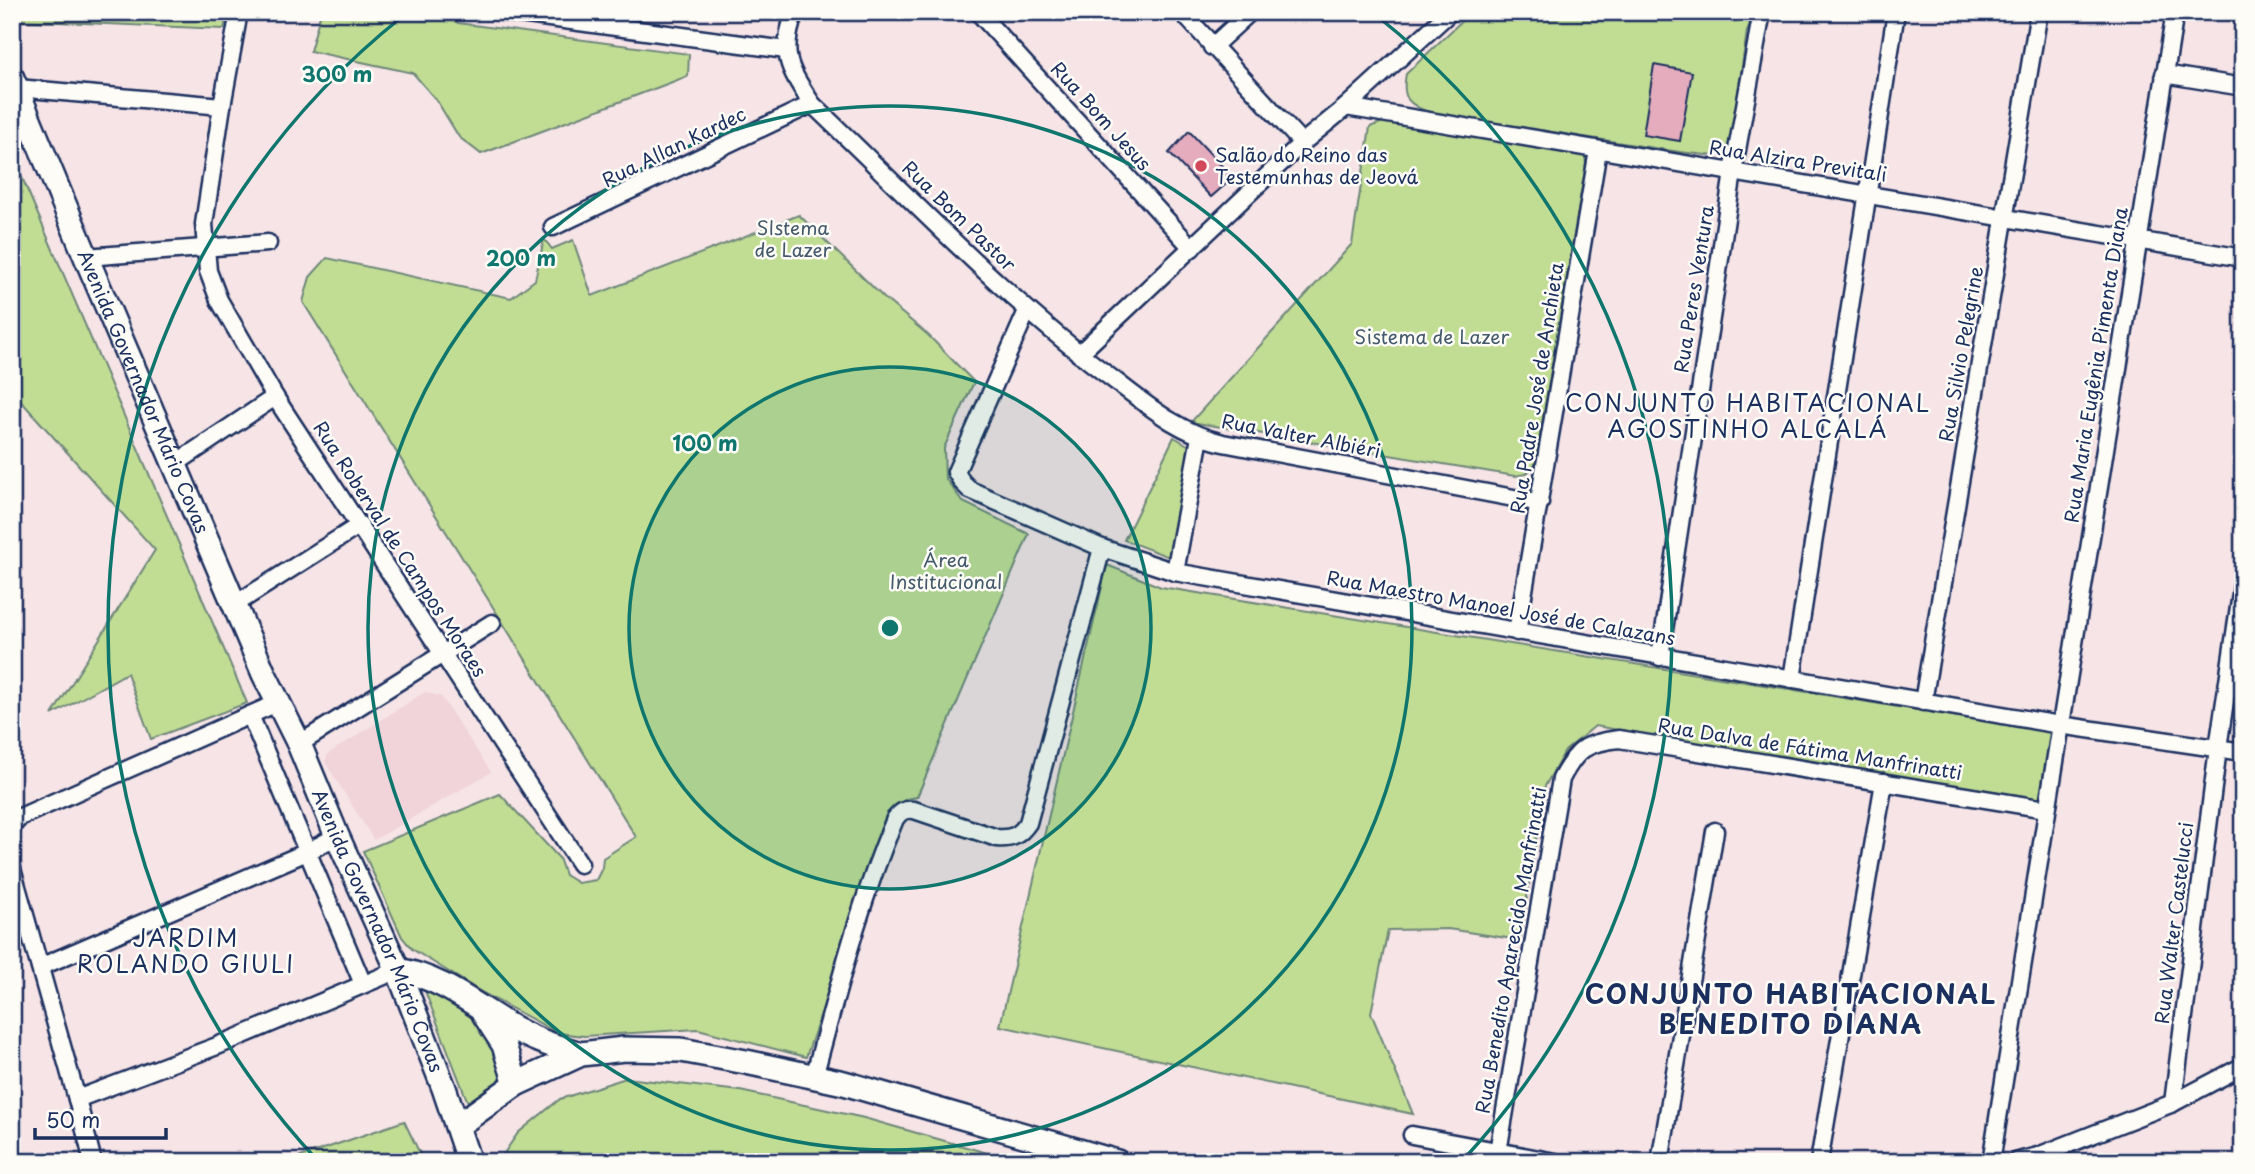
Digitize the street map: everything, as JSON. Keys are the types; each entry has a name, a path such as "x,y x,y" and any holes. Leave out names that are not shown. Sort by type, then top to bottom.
{"main road":[{"name":"Avenida Governador Mário Covas","path":"15,83 234,605 277,704 299,744 337,836 398,970 470,1162"},
{"path":"398,970 436,980 519,1031 545,1043 581,1054"},
{"path":"476,1004 496,1030 516,1084"},
{"path":"457,1126 516,1084 581,1054 624,1049 681,1050 844,1083 1117,1162"}],"street":[{"name":"Rua Roberval de Campos Moraes","path":"239,12 204,224 208,271 219,300 275,397 580,864"},
{"path":"505,12 611,19 786,50 795,12"},
{"name":"Rua Bom Jesus","path":"978,12 1192,248"},
{"path":"1182,12 1302,143"},
{"path":"1212,47 1251,12"},
{"path":"1079,354 1302,143 1346,107 1450,12"},
{"name":"Rua Peres Ventura","path":"1660,656 1734,172 1762,12"},
{"path":"1792,679 1896,12"},
{"name":"Rua Silvio Pelegrine","path":"1923,702 2039,12"},
{"name":"Rua Maria Eugênia Pimenta Diana","path":"1991,1162 2175,12"},
{"name":"Rua Bom Pastor","path":"786,50 791,72 812,104 1027,311 1079,354"},
{"path":"2164,75 2243,87"},
{"path":"15,83 222,106"},
{"name":"Rua Allan Kardec","path":"553,227 812,104"},
{"name":"Rua Alzira Previtali","path":"1346,107 2243,258"},
{"name":"Rua Padre José de Anchieta","path":"1517,632 1598,150"},
{"path":"86,257 268,243"},
{"name":"Rua Maestro Manoel José de Calazans","path":"1027,311 957,472 970,490 1102,548 1175,572 2060,726 2243,752"},
{"name":"Rua Valter Albiéri","path":"1079,354 1170,421 1200,437 1540,503"},
{"path":"175,464 275,397"},
{"path":"1175,572 1200,437"},
{"path":"234,605 360,525"},
{"path":"814,1077 863,901 895,819 907,809 914,810 997,838 1008,839 1022,832 1028,823 1102,548"},
{"name":"Rua Walter Castelucci","path":"2173,1103 2218,748 2243,580"},
{"path":"299,744 492,624"},
{"path":"12,826 20,817 277,704"},
{"path":"250,715 363,984"},
{"name":"Rua Dalva de Fátima Manfrinatti","path":"1573,758 1593,742 1619,739 2046,809"},
{"name":"Rua Benedito Aparecido Manfrinatti","path":"1498,1152 1561,779 1573,758"},
{"path":"1819,1162 1884,782"},
{"path":"1660,1162 1715,831"},
{"path":"40,967 307,852 337,836"},
{"path":"12,869 92,1158"},
{"path":"77,1099 217,1046 398,970"},
{"path":"2015,1162 2038,1156 2173,1103 2243,1066"},
{"path":"1412,1135 1555,1162"}],"shaded area":[{"path":"425,692 441,697 491,772 374,840 325,762 328,754"}],"green space":[{"path":"12,12 228,12 224,29 12,20"},
{"path":"321,12 445,12 458,23 689,54 688,76 481,154 459,137 437,101 413,73 310,51"},
{"path":"1471,12 1754,12 1747,31 1728,147 1715,156 1680,152 1431,113 1412,104 1405,90 1406,74"},
{"name":"Sistema de Lazer","path":"1391,119 1585,157 1586,164 1535,465 1526,474 1515,476 1191,422 1352,244 1370,127"},
{"path":"12,154 247,703 151,739 127,673 52,715 155,550 12,391"},
{"path":"799,215 884,298 928,335 974,382 944,448 945,478 963,502 1029,534 917,797 906,799 887,813 866,868 842,952 806,1057 698,1029 584,1036 558,1033 483,993 412,949 402,937 363,851 500,794 559,858 565,875 578,883 596,880 603,858 636,837 303,302 310,277 327,258 511,298 535,280 544,239 552,249 573,240 592,296"},
{"path":"1174,437 1193,448 1172,558 1124,540"},
{"path":"1107,565 1161,587 2052,732 2040,799 1595,726 1565,751 1545,786 1520,940 1448,929 1388,930 1371,1013 1413,1114 1000,1026"},
{"path":"426,986 475,1016 498,1051 505,1071 486,1100 474,1104 467,1100 425,991"},
{"path":"626,1078 740,1091 864,1118 1019,1162 498,1162 518,1133 560,1099"},
{"path":"404,1121 424,1162 286,1162"}],"building":[{"path":"1654,65 1692,72 1680,141 1643,135"},
{"name":"Salão do Reino das Testemunhas de Jeová","path":"1189,131 1233,178 1211,197 1169,153"}],"place":[{"name":"Salão do Reino das Testemunhas de Jeová","path":"1201,166"}],"district":[{"name":"CONJUNTO HABITACIONAL AGOSTINHO ALCALÁ","path":"1748,417"},
{"name":"JARDIM ROLANDO GIULI","path":"186,952"},
{"name":"CONJUNTO HABITACIONAL BENEDITO DIANA","path":"1791,1010"}],"park label":[{"name":"SIstema de Lazer","path":"793,239"},
{"name":"Área Institucional","path":"946,571"}]}
